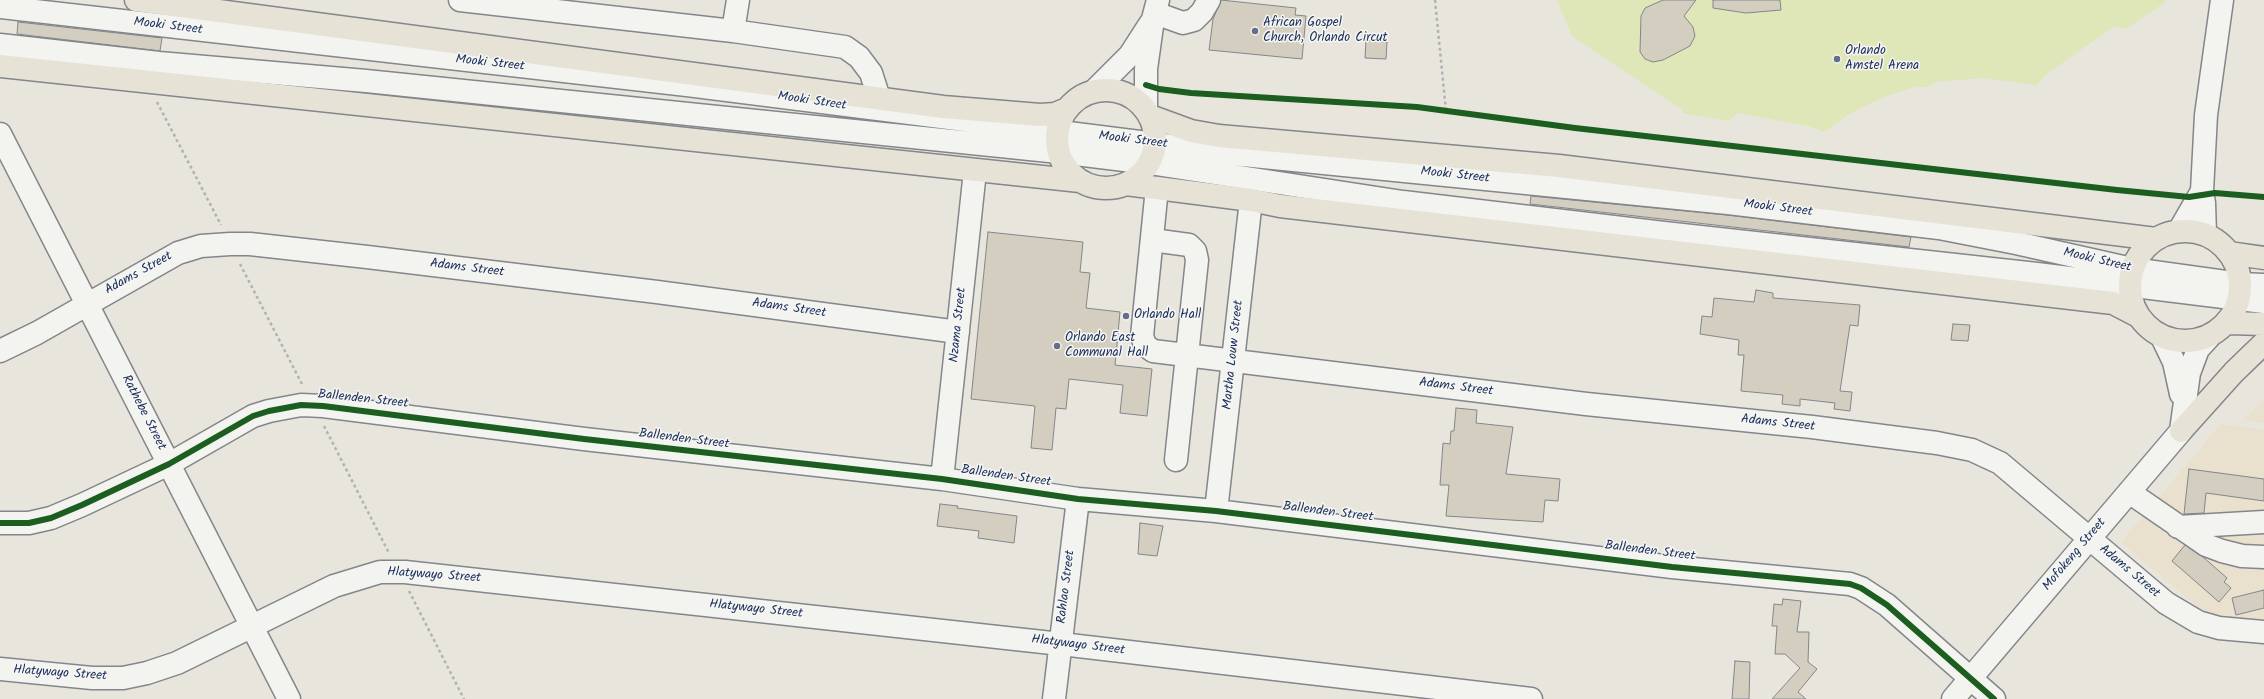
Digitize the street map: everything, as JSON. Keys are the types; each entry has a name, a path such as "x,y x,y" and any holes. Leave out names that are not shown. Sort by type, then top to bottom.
{"main road":[{"name":"Mooki Street","path":"136,0 879,98 943,108 1040,115 1055,114 1067,108"},
{"path":"3,70 1080,181 1095,186 1110,187 1126,184 1251,200 1280,206 2113,303 2138,316"},
{"path":"1080,181 1063,164 1058,142 1061,119 1067,108 1079,98 1094,91 1109,89 1123,92 1136,99 1148,113 1154,130 1152,153 1140,176 1126,184"},
{"name":"Mooki Street","path":"1148,113 1191,131 1219,136 1559,166 2156,239"},
{"path":"2179,231 2205,234 2218,242 2230,253 2236,263 2240,292 2227,323 2209,337 2185,342 2162,337 2148,328 2138,316 2132,301 2131,277 2138,256 2156,239 2179,231"},
{"path":"2230,253 2264,258"},
{"path":"2227,323 2264,324"},
{"path":"2180,431 2234,372 2264,343"}],"street":[{"path":"460,0 733,31 845,47 859,57 871,73 879,98"},
{"path":"733,31 738,0"},
{"path":"1155,11 1183,23 1194,20 1202,12 1209,0"},
{"path":"2205,234 2202,191 2206,115 2222,0"},
{"name":"Mooki Street","path":"0,7 687,85 1058,142"},
{"path":"1094,91 1130,55 1155,11"},
{"path":"1148,113 1146,69 1155,11"},
{"name":"Mooki Street","path":"0,45 159,64 1058,142 1152,153 1403,202 2131,277 2240,292 2264,302"},
{"name":"Rathebe Street","path":"2,142 289,699"},
{"name":"Mooki Street","path":"1152,153 1243,156 1728,203 1939,228 2016,243 2131,277"},
{"name":"Nzama Street","path":"942,479 974,171"},
{"name":"Adams Street","path":"1157,188 1142,336 1145,345 1153,351 1586,404 1820,428 1937,442 1972,450 2000,464 2166,603 2198,622 2219,628 2264,632"},
{"path":"2179,231 2202,191"},
{"name":"Martha Louw Street","path":"1216,511 1234,360 1236,321 1251,200"},
{"path":"1152,240 1189,245 1195,251 1198,260 1176,460"},
{"name":"Adams Street","path":"0,351 38,333 86,304 178,253 201,246 250,244 649,291 958,332"},
{"name":"Mooki Street","path":"2240,292 2264,285"},
{"path":"2162,337 2174,362 2184,405"},
{"path":"2180,431 2193,361 2198,349 2209,337"},
{"name":"Ballenden Street","path":"0,523 29,523 51,518 169,464 253,416 269,411 301,405 323,406 818,466 942,479 1078,499 1216,511 1672,567 1850,584 1861,588 1887,605 1994,699"},
{"name":"Mofokeng Street","path":"1953,699 2180,431"},
{"path":"2129,492 2206,545 2222,551 2264,558"},
{"name":"Rahlao Street","path":"1054,699 1078,499"},
{"path":"2178,527 2264,522"},
{"name":"Hlatywayo Street","path":"0,669 92,678 135,676 177,663 334,586 380,572 405,572 1061,644 1531,699"}],"path":[{"path":"1435,0 1446,111"},
{"path":"1439,110 1453,112"}],"shaded area":[{"path":"2264,399 2264,423 2244,420"},
{"path":"2221,424 2264,430 2264,624 2207,615 2121,542"}],"green space":[{"name":"Orlando Amstel Arena","path":"1557,0 2165,0 2164,3 2126,29 2115,26 2048,73 2036,85 1982,78 1937,82 1928,87 1914,87 1882,98 1849,114 1824,132 1808,126 1738,113 1728,121 1682,113 1683,110 1572,36"}],"building":[{"path":"1221,0 1296,8 1295,15 1306,16 1302,59 1209,50 1213,19"},
{"path":"1663,0 1696,0 1684,16 1693,27 1695,36 1690,46 1663,60 1653,62 1645,59 1640,52 1641,16 1645,8"},
{"path":"1713,0 1780,0 1781,10 1746,13 1713,8"},
{"path":"18,22 162,38 160,51 17,34"},
{"path":"1366,40 1387,42 1386,59 1365,58"},
{"path":"1531,196 1727,215 1911,237 1909,247 1530,204"},
{"path":"988,232 1083,242 1080,272 1090,273 1086,308 1120,312 1115,365 1152,369 1147,416 1120,413 1123,385 1069,379 1066,409 1056,408 1052,450 1031,448 1035,406 971,399"},
{"path":"1756,290 1773,293 1773,298 1860,305 1858,326 1850,325 1840,391 1852,392 1850,411 1834,409 1835,403 1800,399 1800,406 1782,404 1783,395 1741,391 1744,355 1738,355 1739,340 1700,334 1702,316 1712,317 1714,298 1754,302"},
{"path":"1953,324 1970,325 1968,341 1951,340"},
{"path":"1456,408 1477,410 1476,423 1513,427 1506,474 1560,479 1558,501 1545,500 1543,522 1446,516 1449,485 1440,485 1443,443 1450,444 1451,431 1454,431"},
{"path":"2189,469 2264,479 2264,501 2206,493 2204,513 2184,514"},
{"path":"940,504 958,506 957,508 1017,516 1014,543 978,538 979,531 937,526"},
{"path":"1140,523 1163,526 1157,556 1138,554"},
{"path":"2185,545 2203,557 2227,578 2224,582 2231,588 2219,602 2172,561"},
{"path":"2264,590 2264,608 2236,615 2232,598"},
{"path":"1783,599 1801,601 1797,632 1809,632 1808,662 1817,669 1798,692 1806,699 1772,699 1800,668 1785,654 1775,654 1777,626 1772,626 1774,604 1782,605"},
{"path":"1735,661 1750,662 1749,699 1732,699"}],"cycle path":[{"path":"1146,85 1159,89 1191,93 1417,107 1575,128 2117,190 2189,197 2215,193 2264,197"},
{"path":"0,523 29,523 51,518 82,505 169,464 253,416 269,411 301,405 323,406 584,439 942,479 1078,499 1216,511 1672,567 1850,584 1861,588 1887,605 1994,699"}],"place":[{"name":"African Gospel Church, Orlando Circut","path":"1255,31"},
{"name":"Orlando Amstel Arena","path":"1837,59"},
{"name":"Orlando Hall","path":"1126,316"},
{"name":"Orlando East Communal Hall","path":"1057,346"}]}
